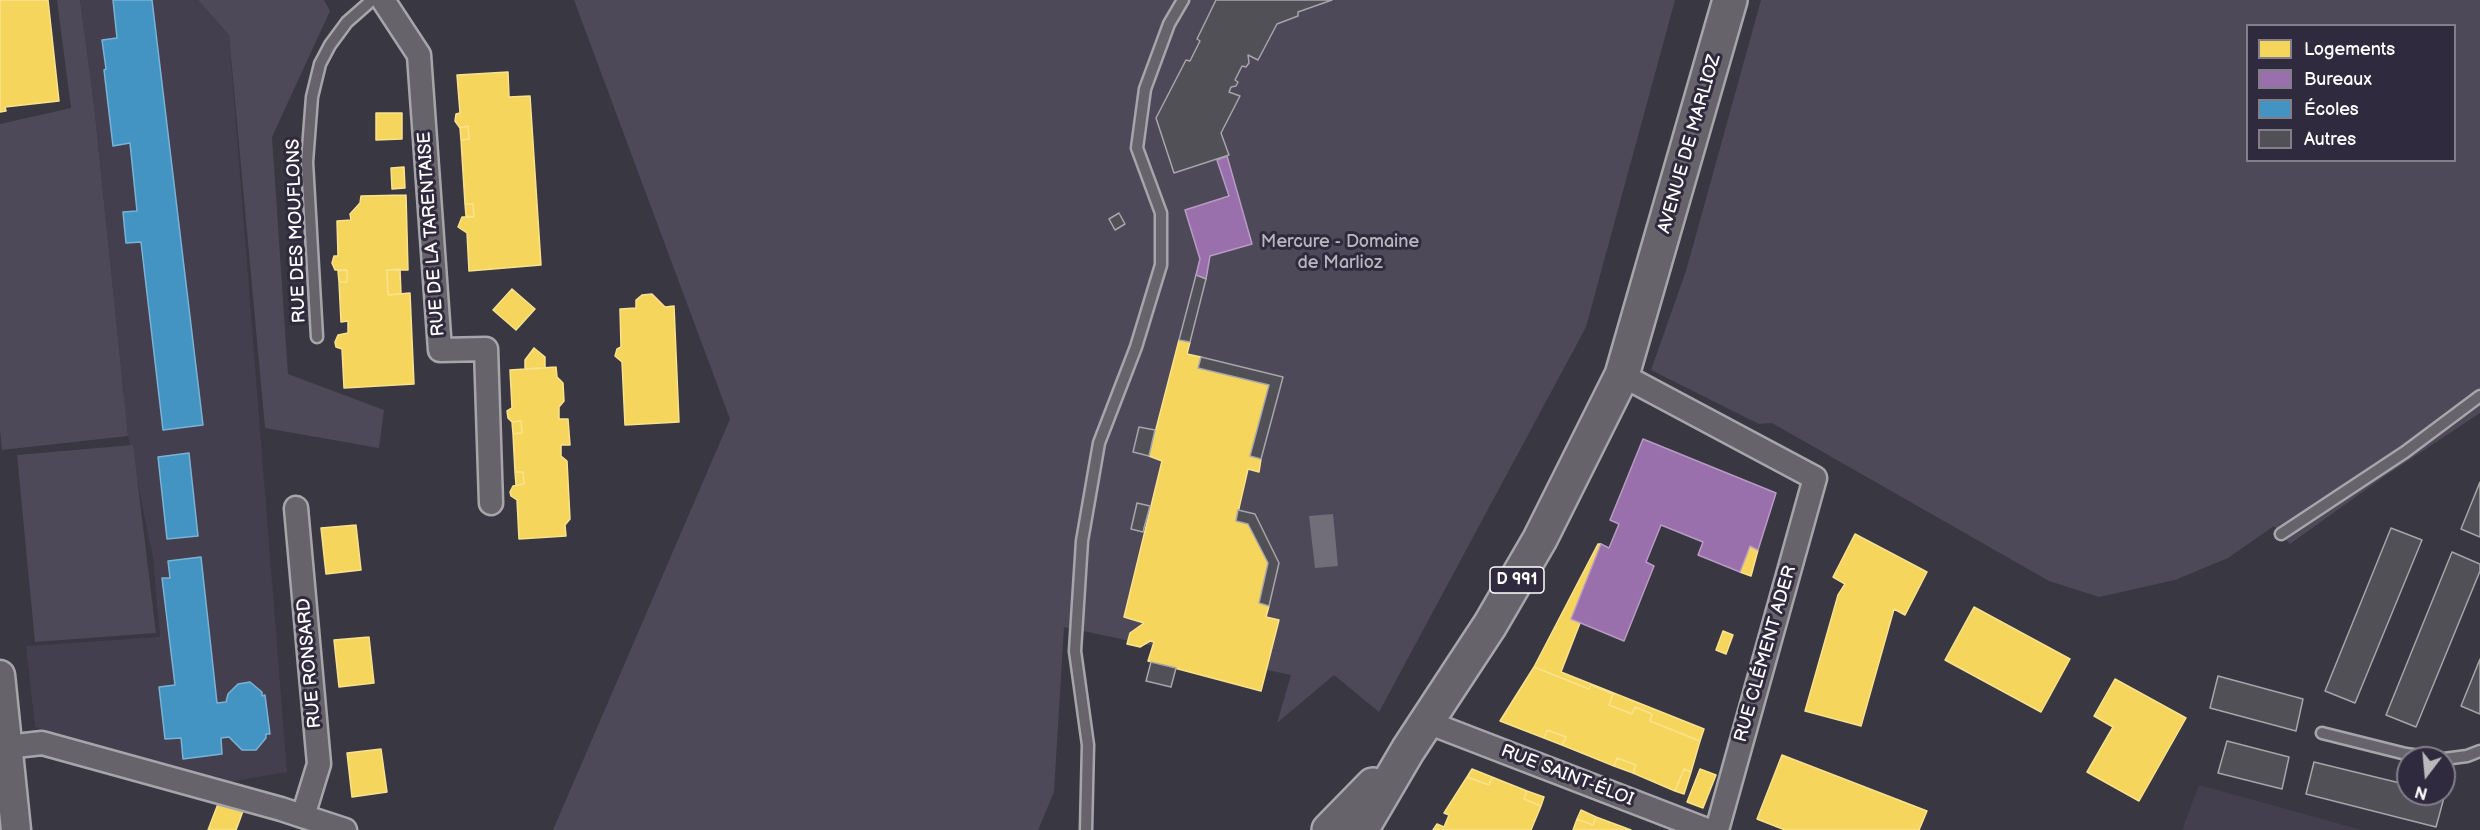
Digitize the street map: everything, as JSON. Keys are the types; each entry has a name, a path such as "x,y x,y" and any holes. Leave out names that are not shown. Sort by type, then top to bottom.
{"main road":[{"name":"AVENUE DE MARLIOZ","path":"1361,830 1408,750 1540,539 1622,375 1730,0"},
{"name":"AVENUE DE MARLIOZ","path":"1593,430 1606,382 1648,287"},
{"name":"AVENUE DE MARLIOZ","path":"1329,830 1408,750"}],"street":[{"name":"RUE DE LA TARENTAISE","path":"383,0 419,55 440,350 486,349 490,503"},
{"name":"RUE CLÉMENT ADER","path":"1622,375 1815,478 1717,830"},
{"name":"RUE RONSARD","path":"296,508 320,764 303,816"},
{"path":"0,675 7,747 6,809 16,830"},
{"name":"RUE SAINT-ÉLOI","path":"1427,723 1707,830"},
{"path":"7,747 42,743 303,816 345,830"}],"lane":[{"name":"RUE DES MOUFLONS","path":"317,337 307,162 312,97 320,64 330,45 347,22 372,0"},
{"path":"1086,830 1088,745 1075,651 1082,541 1099,443 1136,347 1161,265 1161,213 1137,148 1144,88 1168,24 1183,0"},
{"path":"2281,534 2405,452 2480,396"},
{"path":"2322,733 2396,752"},
{"path":"2456,757 2480,751"}],"shaded area":[{"path":"80,0 198,0 229,35 287,772 229,782 35,727 26,646 160,637 153,558 128,436 94,105"},
{"path":"1333,514 1338,566 1315,568 1309,516"},
{"path":"2199,785 2362,830 2182,830"}],"green space":[{"path":"57,0 80,0 94,105 128,436 2,450 0,429 0,124 71,108"},
{"path":"198,0 324,0 330,11 272,137 288,374 384,410 379,448 265,428 229,35"},
{"name":"Mercure - Domaine de Marlioz","path":"574,0 1675,0 1586,327 1379,712 1334,675 1277,723 1291,675 1064,627 1054,792 1038,830 553,830 730,419"},
{"path":"1761,0 2480,0 2480,413 2382,478 2290,544 2274,526 2228,558 2175,580 2099,597 2049,581 1772,423 1759,424 1651,370 1686,271"},
{"path":"133,445 156,633 35,642 17,455"}],"building: Logements":[{"path":"0,0 48,0 59,101 5,107 6,111 0,112"},
{"path":"508,72 509,97 530,96 541,265 469,271 467,233 458,227 462,217 474,217 473,204 465,204 461,140 469,139 468,126 460,128 455,121 456,114 460,113 457,75"},
{"path":"376,113 402,113 402,139 376,140"},
{"path":"468,126 469,139 461,140 460,128"},
{"path":"404,167 405,188 392,189 391,168"},
{"path":"406,195 408,270 387,270 388,295 410,293 414,384 344,388 342,349 336,347 335,342 338,335 348,333 348,321 341,322 339,282 347,282 347,270 335,270 332,263 334,256 338,256 337,221 351,220 350,214 360,203 361,196"},
{"path":"465,204 473,204 474,217 466,216"},
{"path":"400,269 401,294 388,295 387,270"},
{"path":"347,270 347,282 339,282 338,271"},
{"path":"512,289 535,309 516,330 493,310"},
{"path":"652,294 665,307 674,306 679,422 625,425 622,362 615,356 617,349 621,347 620,309 636,308 636,300 642,295"},
{"path":"1179,340 1190,342 1187,354 1201,357 1198,368 1269,385 1250,456 1261,459 1259,472 1248,469 1236,521 1248,524 1268,563 1259,603 1269,606 1266,617 1279,620 1261,691 1148,661 1154,642 1150,641 1140,647 1127,644 1130,633 1144,623 1124,617 1162,461 1149,456"},
{"path":"534,348 545,357 545,368 525,369 525,360"},
{"path":"556,367 557,377 563,383 564,401 559,407 559,419 568,419 570,445 561,445 561,456 567,461 570,519 565,525 566,536 519,539 517,500 511,496 510,492 513,486 524,484 523,472 515,472 513,434 522,433 521,421 512,422 508,418 507,411 512,408 510,370"},
{"path":"521,421 522,433 513,434 512,422"},
{"path":"515,472 523,472 524,484 516,485"},
{"path":"356,525 361,570 326,574 321,528"},
{"path":"1855,534 1927,572 1905,615 1894,609 1861,726 1805,711 1838,595 1845,584 1833,577"},
{"path":"1598,544 1601,544 1571,619 1580,623 1561,672 1704,729 1700,741 1650,721 1652,714 1635,707 1632,714 1609,705 1613,694 1591,685 1589,689 1534,667"},
{"path":"1750,546 1758,550 1751,576 1740,572"},
{"path":"1974,607 2070,659 2041,712 1945,660"},
{"path":"1723,631 1733,635 1726,654 1716,650"},
{"path":"369,637 374,683 339,687 334,640"},
{"path":"1534,667 1589,689 1591,685 1613,694 1609,705 1632,714 1635,707 1652,714 1650,721 1700,741 1691,772 1684,769 1675,791 1633,773 1636,765 1617,758 1614,766 1562,745 1566,737 1547,730 1544,738 1500,721"},
{"path":"2115,679 2186,718 2139,801 2087,772 2113,727 2094,716"},
{"path":"1547,730 1566,737 1562,745 1544,738"},
{"path":"381,749 387,792 352,797 347,753"},
{"path":"1782,755 1927,811 1919,830 1785,830 1757,819"},
{"path":"1617,758 1636,765 1633,773 1614,766"},
{"path":"1472,769 1492,777 1489,785 1467,777"},
{"path":"1684,769 1691,772 1684,794 1675,791"},
{"path":"1700,769 1716,775 1703,808 1687,802"},
{"path":"1467,777 1489,785 1492,777 1527,791 1524,799 1541,806 1531,830 1433,830 1437,824 1444,827 1449,815 1444,813"},
{"path":"1527,791 1544,797 1541,806 1524,799"},
{"path":"218,804 243,811 236,830 208,830"},
{"path":"1581,810 1596,817 1593,825 1577,819"},
{"path":"1596,817 1631,830 1573,830 1577,819 1593,825"}],"building: Bureaux":[{"path":"1227,156 1252,244 1210,256 1206,279 1196,275 1200,259 1185,210 1229,196 1217,160"},
{"path":"1643,439 1776,493 1758,550 1750,546 1740,572 1698,555 1703,542 1661,525 1646,562 1654,566 1624,641 1571,619 1601,544 1609,548 1619,524 1610,520"}],"building: Écoles":[{"path":"113,0 152,0 203,425 163,430 141,242 126,243 123,212 137,211 130,143 113,146 104,70 106,69 102,40 117,38"},
{"path":"189,453 198,536 167,539 158,457"},
{"path":"201,557 217,703 226,702 228,694 238,684 250,682 262,692 262,696 265,695 270,734 266,734 266,738 256,750 242,750 229,737 221,738 222,754 183,759 181,738 165,739 159,687 175,685 162,578 170,578 168,561"}],"building: Autres":[{"path":"1216,0 1332,0 1298,12 1298,16 1277,24 1258,60 1248,55 1249,63 1246,67 1242,66 1235,80 1238,82 1236,86 1231,87 1229,92 1240,96 1221,133 1229,155 1174,173 1156,118 1186,60 1190,61 1200,41 1197,39"},
{"path":"1119,213 1125,224 1115,230 1109,219"},
{"path":"1196,275 1206,279 1190,342 1179,340"},
{"path":"1201,357 1283,377 1261,459 1250,456 1269,385 1198,368"},
{"path":"1139,427 1155,430 1149,456 1133,452"},
{"path":"2480,482 2480,537 2461,529"},
{"path":"1137,503 1150,506 1143,532 1131,529"},
{"path":"1238,510 1255,514 1279,563 1269,606 1259,603 1268,563 1248,524 1236,521"},
{"path":"2391,528 2422,540 2355,703 2325,691"},
{"path":"2452,552 2480,564 2480,571 2416,727 2386,715"},
{"path":"2480,659 2480,714 2461,706"},
{"path":"1151,662 1176,668 1171,687 1146,681"},
{"path":"2218,676 2303,699 2296,731 2210,708"},
{"path":"2227,741 2289,757 2282,789 2218,773"},
{"path":"2314,762 2396,782 2396,806 2442,806 2436,827 2306,794"}]}
